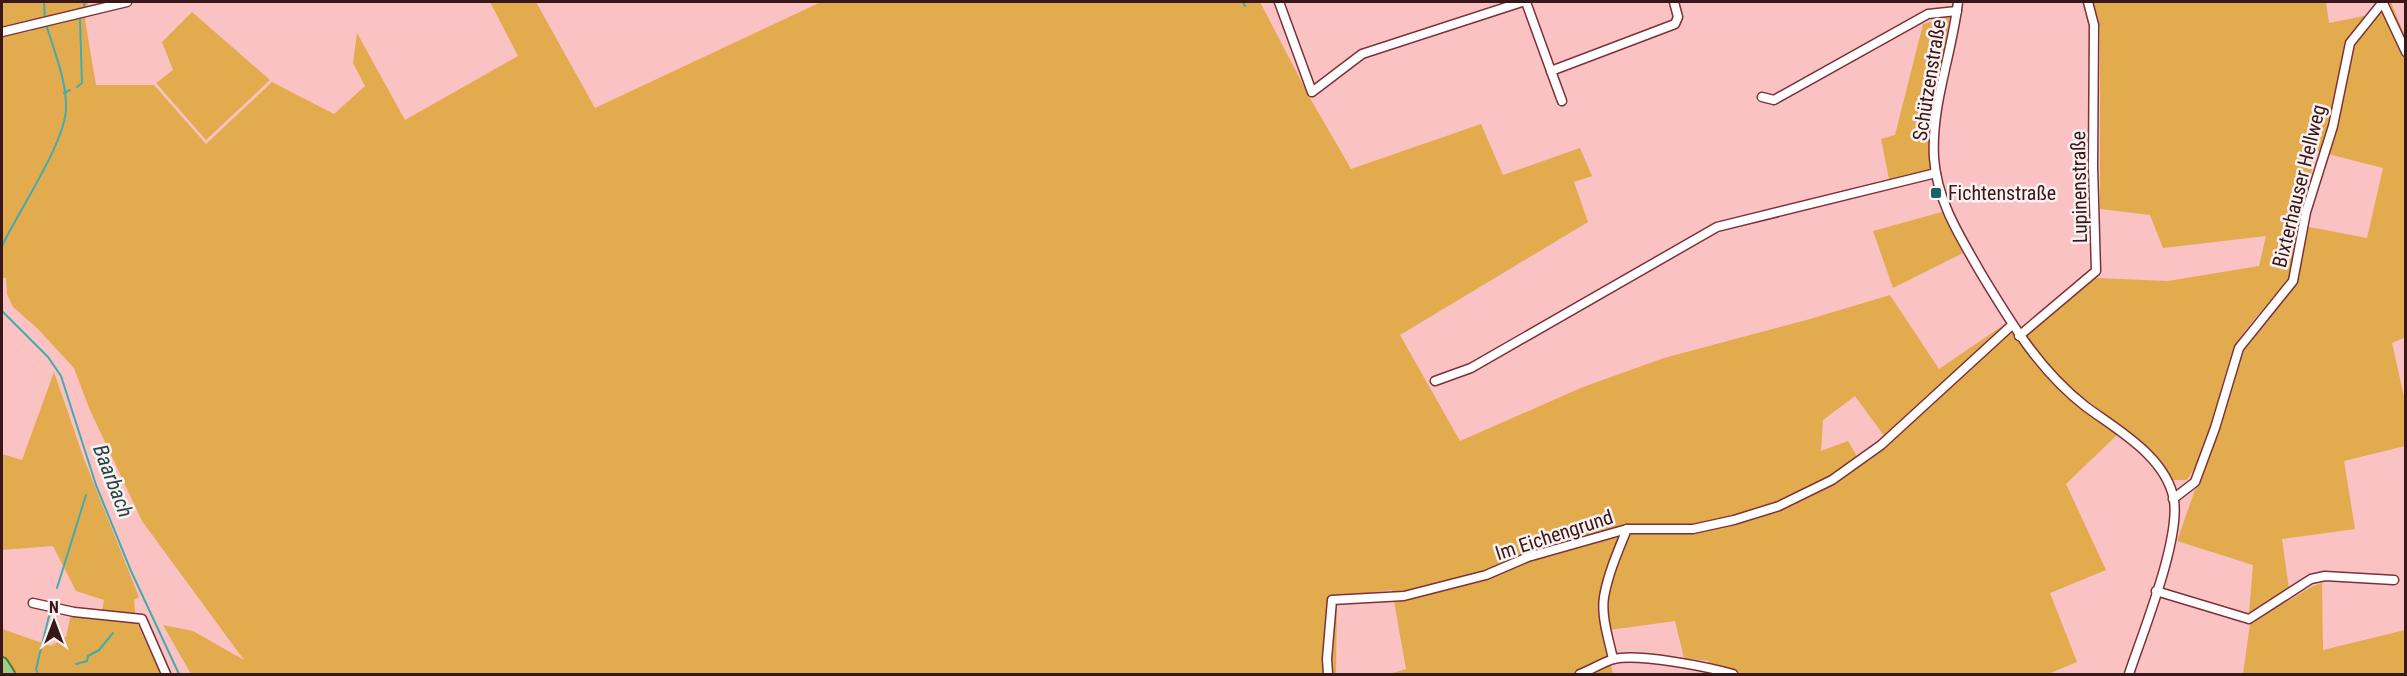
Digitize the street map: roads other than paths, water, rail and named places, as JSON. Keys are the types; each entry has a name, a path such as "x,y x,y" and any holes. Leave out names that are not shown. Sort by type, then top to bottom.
{"main road":[{"path":"2,663 9,675"}],"street":[{"path":"2,32 127,2"},
{"path":"1279,2 1312,92 1362,54 1524,2 1562,101"},
{"path":"1551,71 1675,24 1678,17 1674,2"},
{"name":"Lupinenstraße","path":"2019,336 2096,271 2093,166 2094,25 2088,2"},
{"path":"2383,2 2406,52"},
{"name":"Bixterhauser Hellweg","path":"2174,499 2195,482 2215,428 2239,348 2293,281 2306,213 2333,126 2350,44 2383,2"},
{"path":"1762,97 1774,100 1928,14 1958,6"},
{"name":"Schützenstraße","path":"1958,6 1935,126 1936,173 1945,207 2019,336 2060,384 2149,456 2169,484 2174,499"},
{"path":"1435,381 1471,368 1717,227 1936,173"},
{"name":"Im Eichengrund","path":"1328,675 1327,659 1332,600 1404,596 1486,575 1528,558 1627,529 1693,529 1734,520 1779,506 1832,480 1881,445 2013,326"},
{"path":"2129,675 2173,535 2174,499"},
{"path":"1613,659 1604,598 1616,555 1627,529"},
{"path":"2156,591 2249,619 2311,579 2325,576 2394,580"},
{"path":"33,603 74,612 142,619 166,675"},
{"path":"1580,675 1613,659 1631,657 1708,667 1733,675"}],"waterway":[{"name":"Baarbach","path":"44,2 45,19"},
{"path":"84,6 85,2"},
{"path":"1243,2 1245,6"},
{"path":"77,87 82,83 80,20"},
{"name":"Baarbach","path":"2,246 50,158 64,123 66,98 46,24"},
{"name":"Baarbach","path":"64,93 70,90"},
{"name":"Baarbach","path":"2,311 48,357 61,376 96,485 131,571 179,674"},
{"path":"57,588 86,495"},
{"path":"38,674 36,669 50,612"},
{"path":"76,664 87,661 88,656 99,650 113,633"}],"place":[{"name":"Fichtenstraße","path":"1936,193"}]}
